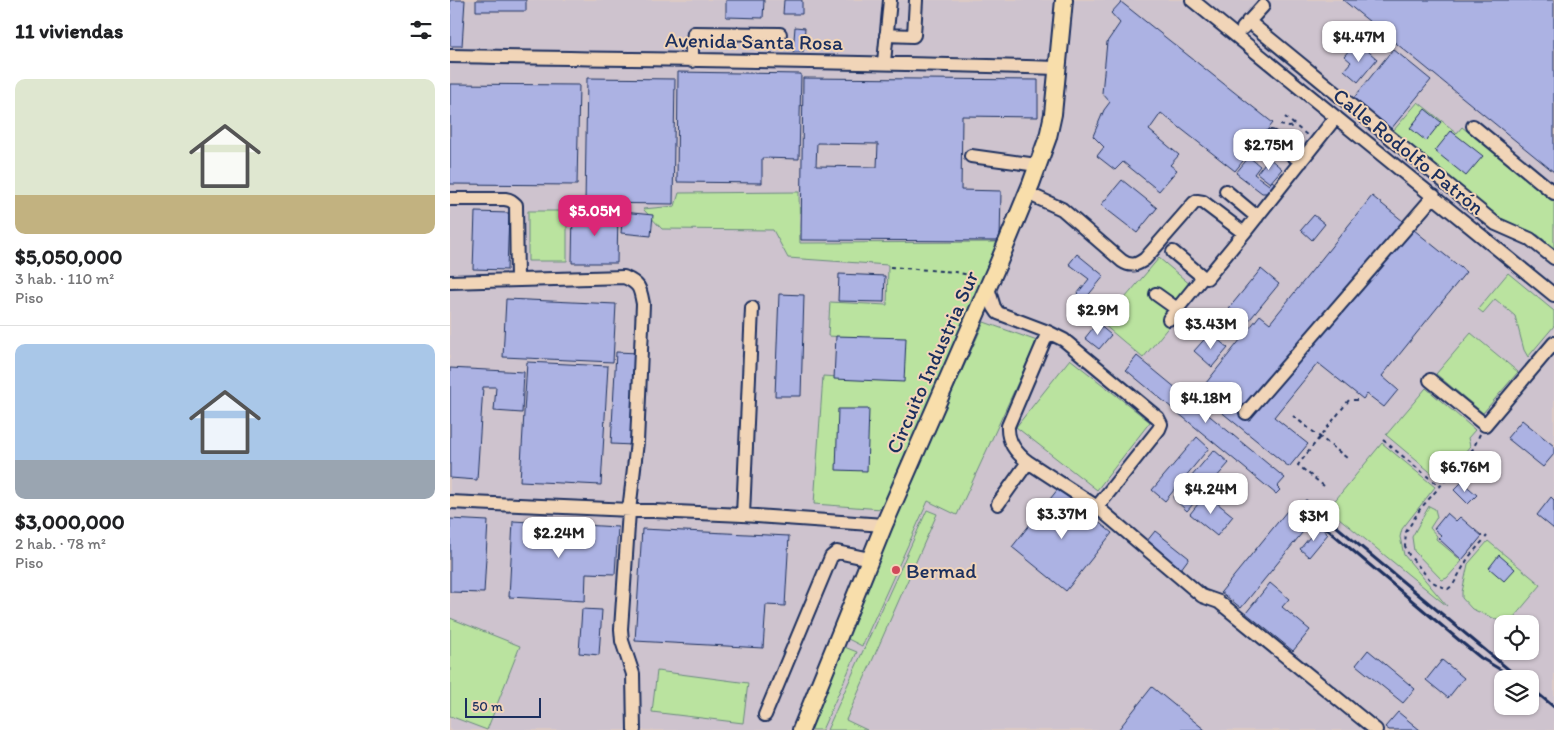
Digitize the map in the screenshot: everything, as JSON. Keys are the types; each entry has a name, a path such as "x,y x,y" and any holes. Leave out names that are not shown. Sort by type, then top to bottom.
{"main road":[{"name":"Circuito Industria Sur","path":"801,730 884,525 988,288 1048,137 1053,114 1064,0"}],"street":[{"path":"884,62 890,0"},
{"path":"886,36 914,35 916,0"},
{"name":"Calle Rodolfo Patrón","path":"1192,0 1554,295"},
{"path":"1236,36 1263,6"},
{"path":"1248,21 1496,224 1530,239 1554,258"},
{"path":"692,61 694,33 780,34"},
{"name":"Avenida Santa Rosa","path":"450,56 692,61 884,62 1057,68"},
{"path":"1156,294 1173,314 1203,278 1209,277 1336,117"},
{"path":"1473,126 1554,193"},
{"path":"1271,137 1301,162"},
{"path":"971,156 1037,165"},
{"path":"1226,192 1257,217"},
{"path":"1027,193 1062,209 1127,264 1133,266 1145,259 1197,201 1202,202 1244,234"},
{"path":"1246,413 1434,196"},
{"path":"450,199 505,199 513,202 516,206 517,280"},
{"path":"1173,252 1203,278"},
{"path":"450,282 624,277 635,282 641,291 643,304 637,442 629,511 621,629 622,641 632,674 634,730"},
{"path":"988,288 994,307 998,312 1064,340 1158,418 1161,424 1097,507"},
{"path":"743,516 752,308"},
{"path":"1048,332 1008,426 1009,437 1017,453 1097,507 1202,596 1219,602 1376,730"},
{"path":"1430,380 1485,425 1554,343"},
{"path":"998,504 1028,462"},
{"path":"450,502 743,516 884,525"},
{"path":"766,715 831,557 837,552 870,559"}],"path":[{"path":"1285,117 1316,142"},
{"path":"1280,125 1289,127 1296,125"},
{"path":"890,267 955,272 969,275"},
{"path":"1324,486 1298,465 1349,400 1360,400"},
{"path":"1293,416 1347,458"},
{"path":"1485,425 1473,449 1420,509 1406,532 1405,546 1409,555 1431,581 1448,588 1453,585 1468,558 1488,536"},
{"path":"1383,440 1440,487"}],"shaded area":[{"path":"450,0 1554,0 1554,730 450,730"}],"green space":[{"path":"1418,102 1457,133 1462,127 1554,200 1554,248 1538,235 1506,225 1393,131"},
{"path":"799,192 800,243 999,242 882,509 814,504 823,376 901,381 904,340 828,336 830,302 887,305 888,265 788,258 773,230 662,229 643,209 675,206 679,193"},
{"path":"528,211 567,211 567,261 528,261"},
{"path":"1159,258 1198,291 1143,358 1103,324"},
{"path":"1508,273 1554,311 1554,326 1528,357 1524,350 1515,316 1495,299 1483,313 1478,309"},
{"path":"984,322 1037,341 957,515 928,501 862,646 842,636"},
{"path":"1471,333 1518,372 1483,413 1436,374"},
{"path":"1070,359 1150,422 1097,490 1016,427"},
{"path":"1426,388 1475,430 1468,438 1470,446 1441,481 1386,435"},
{"path":"1382,443 1435,487 1402,529 1400,537 1404,555 1447,606 1328,509"},
{"path":"1429,506 1435,509 1437,517 1430,528 1437,536 1436,539 1462,561 1447,578 1442,580 1414,551 1412,537"},
{"path":"927,510 937,514 846,720 867,730 827,730"},
{"path":"1488,541 1541,585 1516,615 1494,615 1494,618 1472,609 1462,598 1468,564"},
{"path":"450,618 520,646 487,730 450,716"},
{"path":"842,646 857,652 822,730 805,730"},
{"path":"657,671 748,683 743,723 652,712"}],"building":[{"path":"450,0 465,0 462,46 450,46"},
{"path":"476,0 526,0 526,11 476,11"},
{"path":"726,0 764,0 763,18 726,17"},
{"path":"784,0 802,0 802,14 783,14"},
{"path":"1343,0 1554,0 1554,172"},
{"path":"1121,2 1273,123 1235,171 1161,113 1149,130 1179,155 1170,165 1177,170 1159,191 1123,162 1115,170 1097,156 1104,147 1093,136 1104,110 1110,102 1102,93 1107,42 1120,23 1111,13"},
{"path":"795,27 805,28 803,52 793,52"},
{"path":"1362,46 1377,59 1358,82 1344,70 1351,62 1344,56 1351,48 1357,53"},
{"path":"1393,49 1431,80 1391,129 1353,99"},
{"path":"678,72 801,74 799,159 762,158 762,183 677,182"},
{"path":"587,78 675,79 673,204 585,203"},
{"path":"803,78 1038,80 1038,117 962,116 961,190 1001,191 1000,241 801,240","holes":["817,143 878,144 877,167 816,166"]},
{"path":"450,84 579,85 577,185 450,184"},
{"path":"1425,109 1441,122 1426,141 1410,128"},
{"path":"1451,131 1483,156 1466,176 1435,151"},
{"path":"1249,157 1260,166 1254,174 1269,185 1272,181 1276,184 1269,193 1262,193 1236,173"},
{"path":"1269,158 1282,169 1270,183 1257,173"},
{"path":"1122,180 1157,208 1137,233 1101,205"},
{"path":"1372,196 1466,272 1382,376 1398,390 1384,407 1367,394 1363,399 1318,363 1274,417 1308,444 1289,467 1198,393 1260,315 1270,323"},
{"path":"573,210 618,211 617,263 572,263"},
{"path":"475,212 509,213 507,270 473,269"},
{"path":"623,212 653,215 651,236 621,233"},
{"path":"1314,215 1325,224 1312,240 1301,230"},
{"path":"1077,254 1104,276 1077,309 1070,303 1089,279 1069,264"},
{"path":"1261,269 1279,284 1247,323 1229,308"},
{"path":"839,274 885,276 884,302 838,301"},
{"path":"779,294 804,295 801,396 775,396"},
{"path":"506,299 616,304 613,362 503,357"},
{"path":"1097,323 1111,335 1099,349 1085,338"},
{"path":"1210,333 1228,348 1212,367 1194,351"},
{"path":"836,336 906,338 904,382 834,379"},
{"path":"616,352 639,353 633,445 611,444"},
{"path":"1137,356 1285,478 1277,487 1280,490 1276,494 1126,370"},
{"path":"527,362 608,366 601,485 520,481"},
{"path":"450,368 524,372 522,413 494,411 496,387 483,387 477,480 450,478"},
{"path":"838,409 869,409 867,471 836,470"},
{"path":"1522,420 1554,446 1554,454 1543,467 1507,438"},
{"path":"1197,437 1209,448 1165,501 1152,490"},
{"path":"1214,450 1229,463 1187,511 1173,498"},
{"path":"1462,482 1477,495 1468,504 1454,490"},
{"path":"1058,489 1112,533 1066,591 1012,547"},
{"path":"1206,494 1233,516 1217,536 1190,514"},
{"path":"1551,497 1554,500 1554,529 1537,515"},
{"path":"1291,506 1311,522 1241,608 1221,592"},
{"path":"1447,513 1456,521 1460,517 1482,536 1462,560 1438,538 1441,535 1434,529"},
{"path":"450,519 488,521 484,593 450,592"},
{"path":"513,521 618,527 615,574 586,573 585,601 509,597"},
{"path":"1319,526 1328,534 1309,557 1300,549"},
{"path":"642,529 789,536 785,606 766,605 763,648 635,641"},
{"path":"1155,531 1189,558 1181,569 1147,541"},
{"path":"1499,555 1515,569 1504,581 1489,568"},
{"path":"1270,583 1289,599 1282,607 1310,630 1293,651 1246,613"},
{"path":"582,609 602,610 599,655 579,653"},
{"path":"1368,650 1415,689 1403,703 1356,665"},
{"path":"1442,660 1464,678 1448,698 1426,680"},
{"path":"1152,687 1205,730 1118,730"},
{"path":"1398,712 1420,730 1389,730 1385,727"}],"railway":[{"path":"1306,501 1509,670"},
{"path":"1301,507 1460,641 1481,658 1501,670"},
{"path":"1539,694 1554,707"}],"place":[{"name":"Bermad","path":"896,570"}]}
